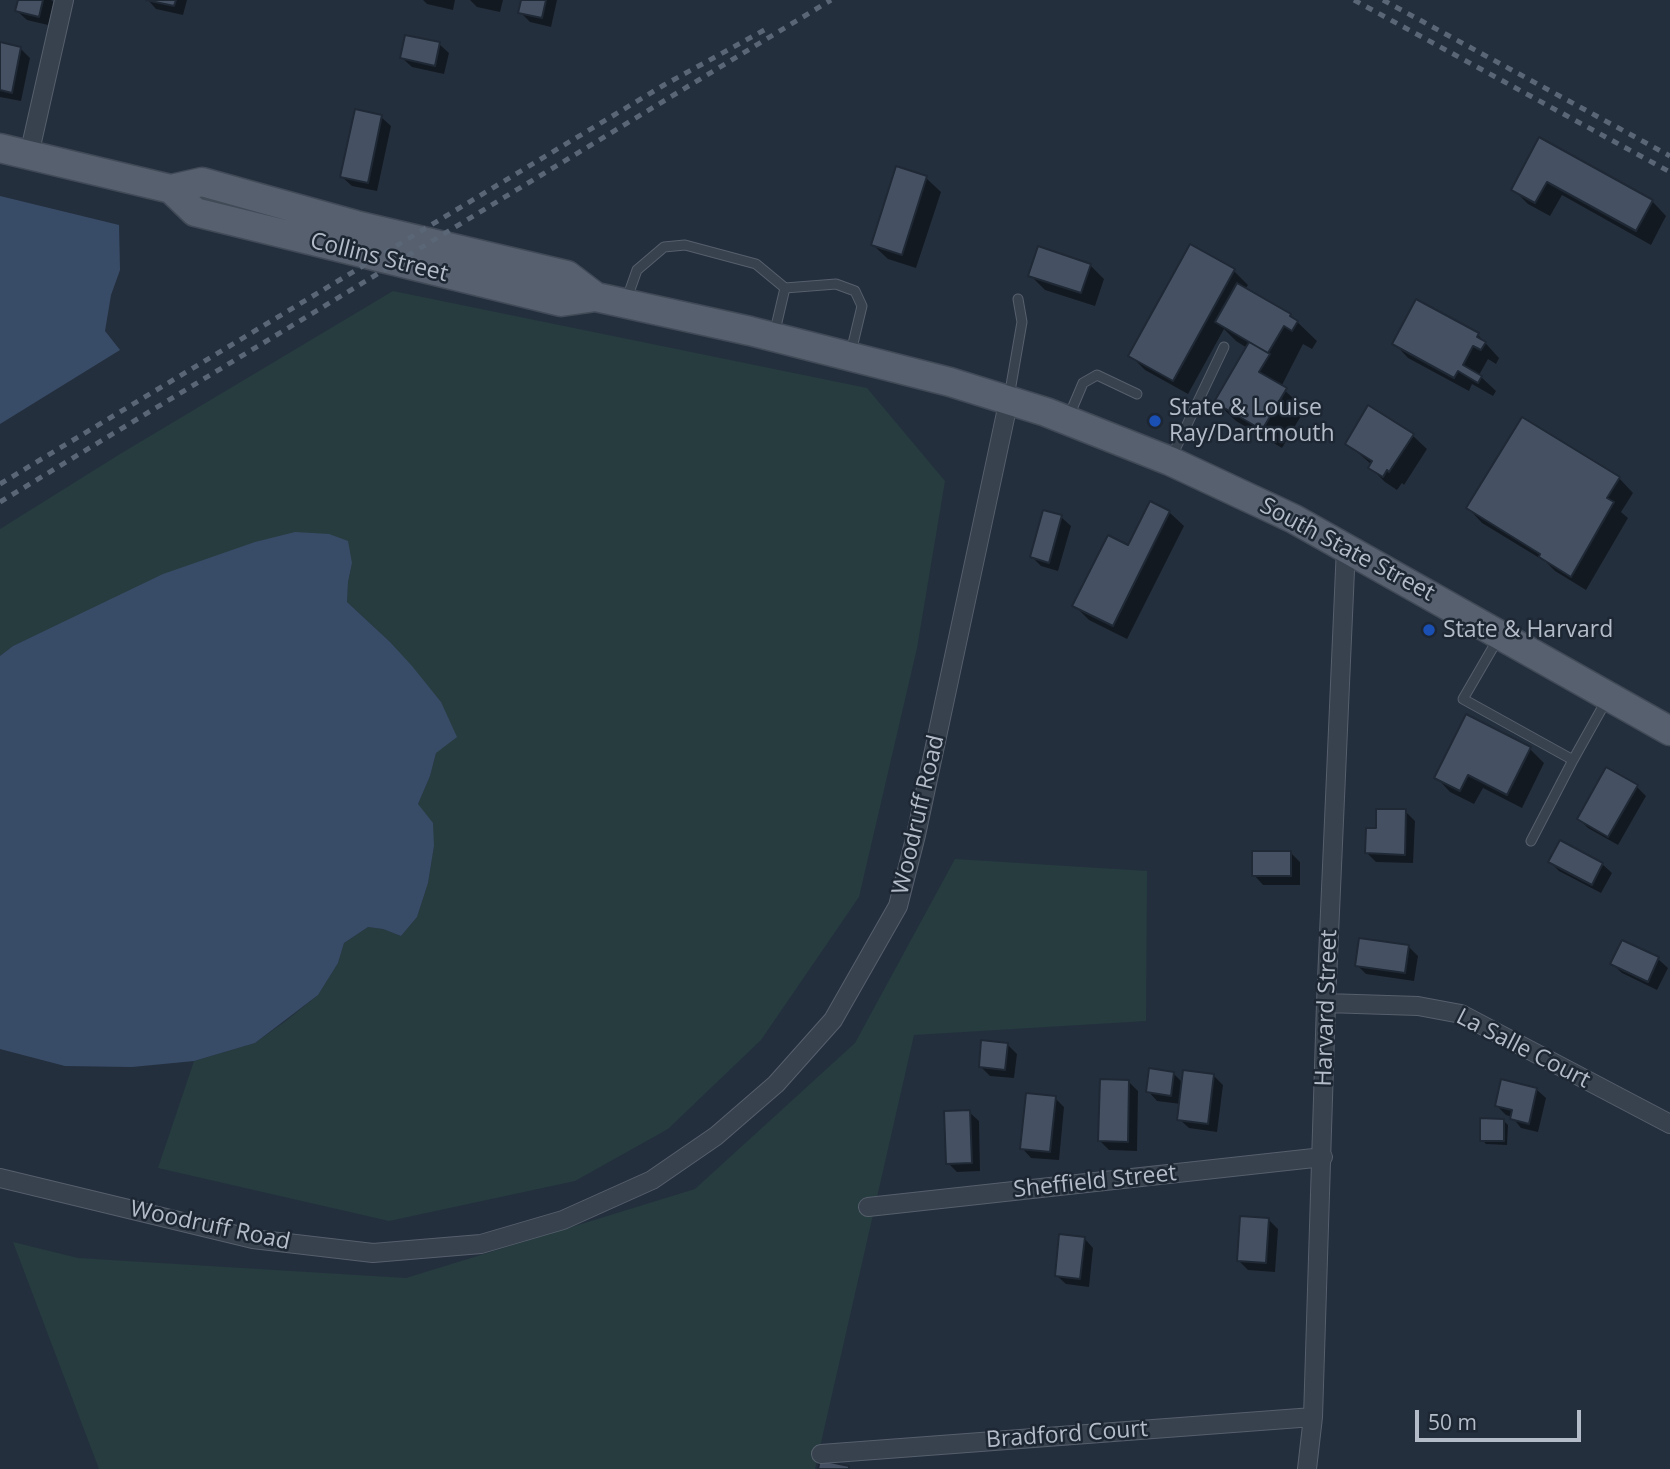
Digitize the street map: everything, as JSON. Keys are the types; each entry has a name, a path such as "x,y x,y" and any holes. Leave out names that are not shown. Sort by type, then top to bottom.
{"main road":[{"name":"Collins Street","path":"0,148 171,189 202,182 356,225 567,275 596,297 850,355 1009,399"},
{"name":"South State Street","path":"1009,399 1170,461 1294,519 1670,730"}],"street":[{"path":"29,155 64,0"},
{"name":"Woodruff Road","path":"0,1178 253,1239 373,1253 481,1244 563,1220 652,1180 716,1136 776,1084 833,1020 898,906 919,822 1009,399"},
{"name":"Harvard Street","path":"1307,1469 1313,1417 1326,1003 1346,547"},
{"name":"La Salle Court","path":"1326,1003 1418,1006 1461,1014 1670,1124"},
{"name":"Sheffield Street","path":"868,1207 1323,1157"},
{"name":"Bradford Court","path":"821,1454 1313,1417"}],"lane":[{"path":"625,303 637,270 664,247 685,245 756,264 785,288 836,284 855,291 862,306 850,355"},
{"path":"774,337 785,288"},
{"path":"1009,399 1022,322 1018,299"},
{"path":"1170,461 1224,347"},
{"path":"1067,421 1083,383 1097,375 1137,394"},
{"path":"1500,636 1463,699 1573,760"},
{"path":"1531,841 1609,696"}],"green space":[{"path":"393,291 867,388 945,481 917,648 859,897 761,1040 668,1129 575,1181 389,1221 158,1168 194,1061 255,1043 287,1020 318,995 338,963 344,943 368,927 401,936 417,917 428,883 434,846 418,804 436,753 441,702 390,642 347,602 352,563 50,629 13,646 0,656 0,529"},
{"path":"955,859 1147,871 1146,1021 914,1035 815,1469 99,1469 13,1242 78,1258 406,1278 695,1189 855,1043"}],"water":[{"path":"0,196 119,225 120,270 111,295 105,331 120,350 0,424"},
{"path":"295,532 329,534 348,541 352,563 347,602 412,666 441,702 457,737 436,753 418,804 433,823 434,846 428,883 417,917 401,936 368,927 344,943 338,963 318,995 255,1043 194,1061 132,1067 65,1066 0,1049 0,656 13,646 163,574 255,542"}],"building":[{"path":"18,0 43,0 39,17 15,11"},
{"path":"146,0 176,0 174,6"},
{"path":"521,0 546,0 542,18 518,13"},
{"path":"405,35 440,42 435,66 400,58"},
{"path":"0,42 21,47 12,93 0,90"},
{"path":"355,109 382,115 368,183 340,177"},
{"path":"1539,137 1653,200 1636,231 1547,182 1535,203 1511,190"},
{"path":"896,166 927,176 902,255 871,245"},
{"path":"1190,244 1235,269 1173,381 1128,356"},
{"path":"1038,246 1091,264 1081,293 1028,276"},
{"path":"1237,283 1291,314 1290,316 1298,321 1292,331 1284,326 1268,353 1215,322"},
{"path":"1416,299 1479,333 1477,337 1486,342 1481,350 1473,346 1463,365 1482,376 1478,383 1458,371 1454,378 1392,344"},
{"path":"1249,342 1270,354 1259,372 1287,388 1262,430 1214,402"},
{"path":"1368,405 1414,434 1383,477 1368,468 1372,461 1345,444"},
{"path":"1522,417 1620,477 1607,498 1614,502 1571,577 1539,557 1540,554 1466,508"},
{"path":"1150,501 1170,511 1113,626 1072,606 1108,535 1128,545"},
{"path":"1043,510 1062,515 1049,563 1030,557"},
{"path":"1466,714 1531,747 1507,795 1468,775 1460,791 1434,778"},
{"path":"1606,767 1638,785 1608,837 1577,819"},
{"path":"1376,809 1406,809 1405,855 1365,853 1366,828 1376,828"},
{"path":"1560,840 1603,863 1592,885 1548,862"},
{"path":"1252,851 1291,851 1291,876 1252,876"},
{"path":"1359,938 1409,945 1405,973 1355,966"},
{"path":"1622,940 1659,957 1648,982 1610,964"},
{"path":"981,1040 1008,1043 1005,1070 979,1067"},
{"path":"1149,1068 1174,1072 1171,1096 1146,1092"},
{"path":"1183,1070 1214,1074 1208,1124 1177,1120"},
{"path":"1100,1079 1129,1080 1128,1142 1098,1141"},
{"path":"1501,1079 1537,1088 1529,1124 1510,1119 1512,1110 1495,1106"},
{"path":"1026,1093 1056,1096 1050,1152 1020,1149"},
{"path":"970,1110 972,1163 946,1164 944,1111"},
{"path":"1480,1118 1504,1119 1504,1141 1480,1141"},
{"path":"1240,1216 1269,1218 1266,1263 1237,1261"},
{"path":"1059,1234 1085,1237 1080,1279 1055,1276"},
{"path":"820,1460 849,1466 849,1469 818,1469"}],"railway":[{"path":"0,502 831,0"},
{"path":"1354,0 1670,172"},
{"path":"1383,0 1670,156"},
{"path":"0,484 664,85 768,28"}],"place":[{"name":"State & Louise Ray/Dartmouth","path":"1155,421"},
{"name":"State & Harvard","path":"1429,630"}]}
